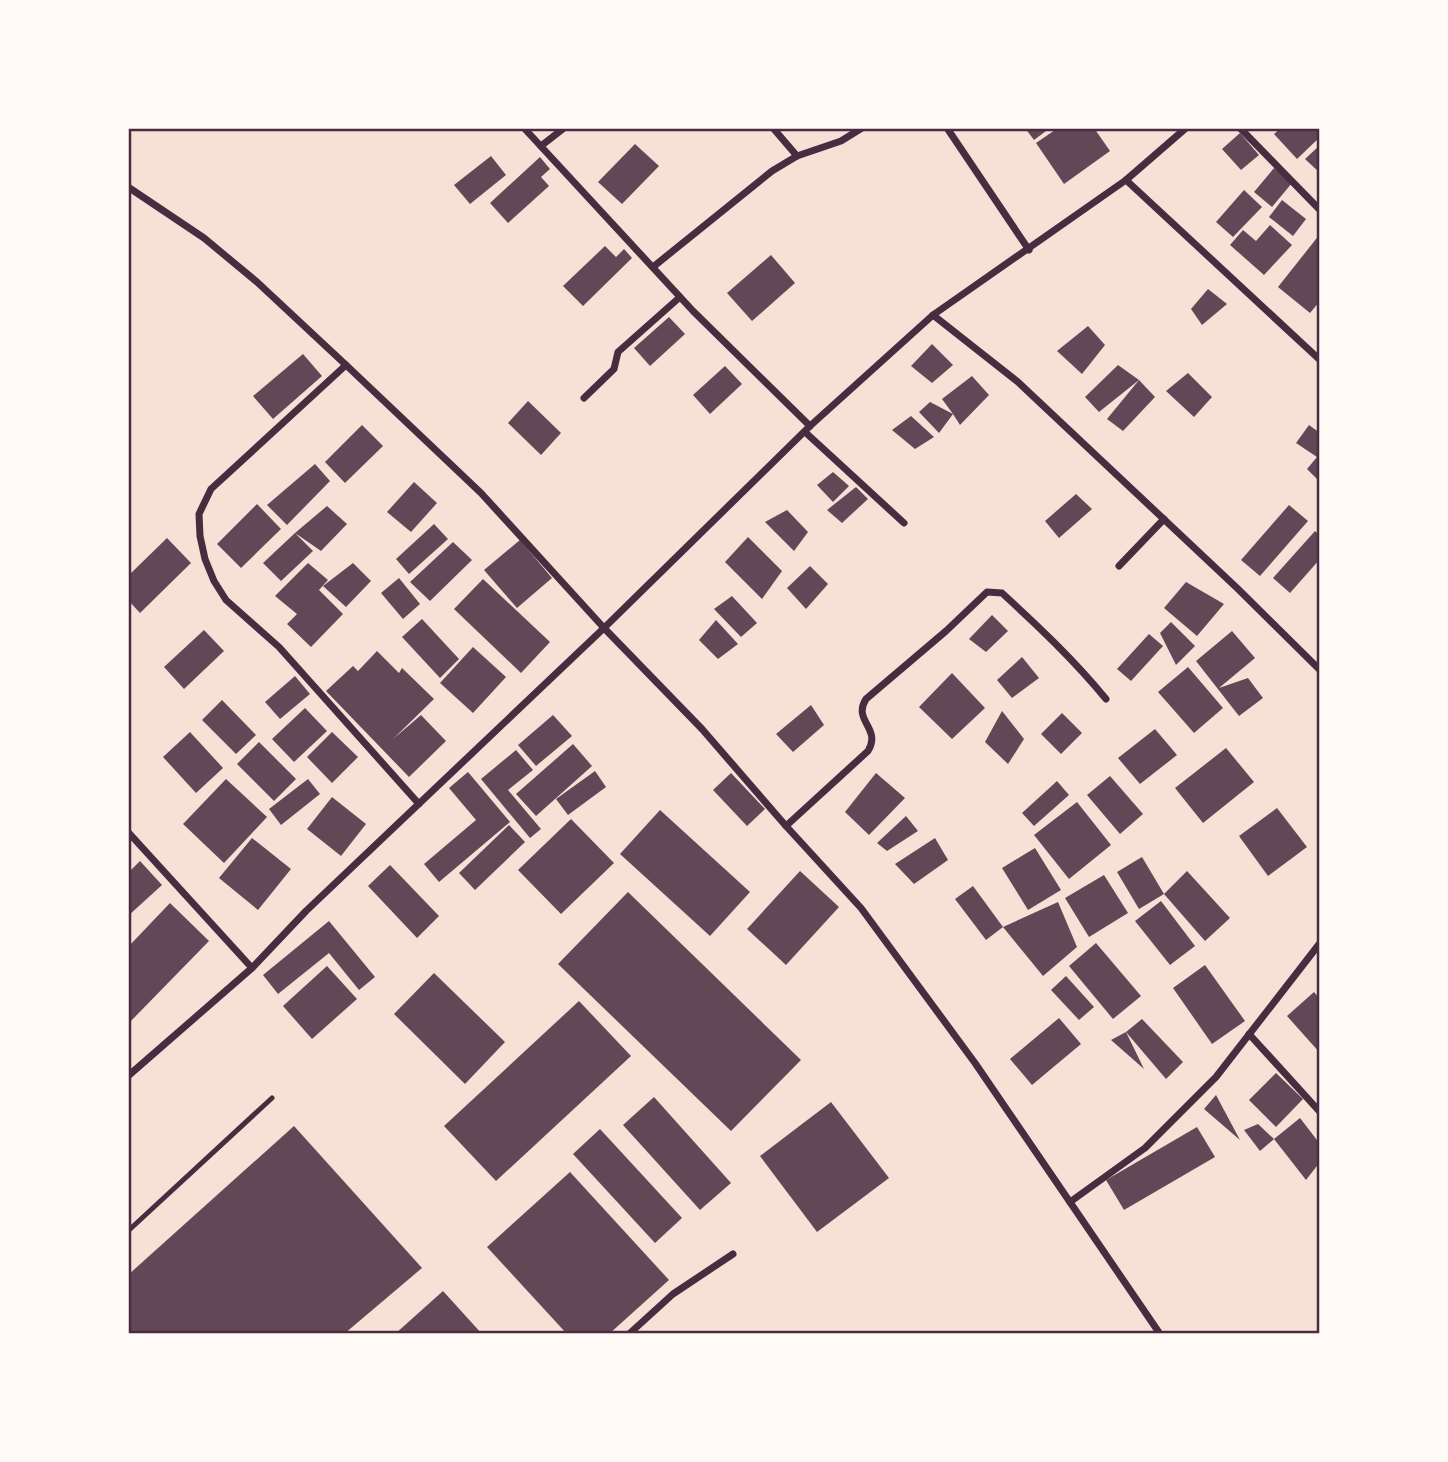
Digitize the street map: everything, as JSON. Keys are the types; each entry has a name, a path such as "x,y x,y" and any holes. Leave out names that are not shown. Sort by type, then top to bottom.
{"street":[{"path":"524,128 680,297 904,523"},
{"path":"541,146 564,128"},
{"path":"773,128 797,156"},
{"path":"653,267 772,171 797,156 841,141 862,128"},
{"path":"947,128 1029,250"},
{"path":"128,1076 252,968 306,911 604,628 808,429 933,315 1126,180 1186,128"},
{"path":"1240,128 1320,210"},
{"path":"1126,180 1319,355"},
{"path":"128,187 204,237 346,365 481,493 604,628 702,729 861,908 975,1063 1160,1334"},
{"path":"584,398 614,369 618,352 680,297"},
{"path":"933,315 1018,382 1320,670"},
{"path":"346,365 211,489 200,514 200,536 205,559 226,600 279,647 419,804"},
{"path":"1119,566 1164,519"},
{"path":"786,826 868,751 873,735 861,715 861,707 866,699 987,592 1002,593 1048,635 1106,699"},
{"path":"129,837 252,968"},
{"path":"1070,1202 1145,1148 1216,1077 1319,949"},
{"path":"1249,1034 1320,1112"},
{"path":"629,1334 673,1294 733,1254"}],"lane":[{"path":"128,1231 272,1098"}],"building":[{"path":"1025,128 1050,128 1034,140"},
{"path":"1058,128 1094,128 1110,151 1064,184 1036,143"},
{"path":"1281,128 1320,128 1320,137 1297,159 1274,134"},
{"path":"1240,133 1259,155 1241,170 1222,149"},
{"path":"635,144 659,166 622,204 598,182"},
{"path":"1320,145 1320,173 1305,159"},
{"path":"491,156 506,175 470,204 454,185"},
{"path":"540,157 550,169 541,177 549,186 508,223 490,203"},
{"path":"1274,168 1292,183 1272,207 1254,192"},
{"path":"1244,190 1262,207 1233,237 1216,222"},
{"path":"1282,200 1306,219 1293,236 1269,217"},
{"path":"1270,225 1292,245 1264,275 1230,245 1243,230 1256,241"},
{"path":"1320,234 1320,301 1310,313 1278,287"},
{"path":"605,246 616,257 624,249 632,258 583,306 563,286"},
{"path":"771,255 795,283 752,321 727,293"},
{"path":"1208,289 1227,304 1202,325 1191,309"},
{"path":"669,317 685,334 650,366 634,348"},
{"path":"1088,326 1105,345 1082,374 1057,351"},
{"path":"932,344 953,365 932,383 911,366"},
{"path":"303,354 322,376 273,419 253,396"},
{"path":"1118,365 1139,380 1099,412 1085,397"},
{"path":"725,366 742,384 710,414 693,395"},
{"path":"1188,373 1212,397 1194,417 1166,391"},
{"path":"972,376 989,395 960,425 942,399"},
{"path":"1139,380 1155,397 1123,431 1107,419"},
{"path":"528,401 561,433 541,455 508,423"},
{"path":"930,402 953,414 939,433 919,412"},
{"path":"911,416 934,437 915,449 892,430"},
{"path":"362,425 383,446 345,483 325,462"},
{"path":"1309,425 1320,433 1320,482 1307,469 1317,457 1296,443"},
{"path":"315,464 330,481 287,525 267,505"},
{"path":"833,472 849,486 833,502 817,485"},
{"path":"414,482 437,503 411,532 387,512"},
{"path":"856,487 868,499 842,523 827,510"},
{"path":"1076,494 1092,509 1059,538 1045,521"},
{"path":"257,504 281,529 241,568 217,544"},
{"path":"1289,505 1308,521 1260,576 1241,560"},
{"path":"327,506 347,524 321,551 295,533"},
{"path":"787,510 808,532 794,551 765,522"},
{"path":"434,524 448,539 409,574 396,559"},
{"path":"1315,531 1320,536 1320,559 1290,593 1273,578"},
{"path":"295,533 313,551 281,581 263,563"},
{"path":"748,537 782,571 762,599 725,562"},
{"path":"167,538 191,563 140,613 128,600 128,576"},
{"path":"520,540 552,578 517,608 484,570"},
{"path":"453,542 472,560 430,601 410,582"},
{"path":"308,563 328,580 319,590 343,614 311,647 287,624 297,614 275,596"},
{"path":"353,563 371,581 346,607 323,586"},
{"path":"810,566 828,584 806,609 787,588"},
{"path":"399,578 420,604 403,619 381,593"},
{"path":"483,579 550,642 521,673 454,609"},
{"path":"1186,582 1224,604 1197,636 1164,608"},
{"path":"732,596 757,623 741,637 714,609"},
{"path":"992,615 1008,631 986,652 969,639"},
{"path":"422,619 459,659 440,678 402,637"},
{"path":"716,620 738,644 718,659 699,640"},
{"path":"1171,622 1195,646 1176,665 1160,633"},
{"path":"204,630 224,651 184,689 164,667"},
{"path":"1232,631 1255,658 1219,688 1248,678 1263,698 1239,716 1196,661"},
{"path":"1149,634 1163,646 1131,681 1117,669"},
{"path":"473,647 506,677 473,713 440,683"},
{"path":"377,651 399,673 402,668 434,699 393,739 421,715 446,741 409,777 326,691 353,666 358,671"},
{"path":"1022,657 1039,678 1012,698 997,680"},
{"path":"1188,667 1223,708 1194,733 1158,692"},
{"path":"952,673 985,708 952,739 919,707"},
{"path":"295,676 310,694 280,719 265,702"},
{"path":"222,700 256,735 236,754 202,720"},
{"path":"811,705 824,725 793,752 776,734"},
{"path":"305,708 327,731 294,762 272,739"},
{"path":"1002,711 1024,739 1008,764 985,742"},
{"path":"1062,713 1082,733 1061,754 1041,734"},
{"path":"553,715 572,736 536,766 518,745"},
{"path":"1155,729 1177,755 1140,784 1118,758"},
{"path":"190,732 223,768 196,793 163,757"},
{"path":"332,732 358,757 332,783 307,757"},
{"path":"259,742 296,779 274,801 237,764"},
{"path":"573,744 592,766 536,816 516,794"},
{"path":"1226,748 1254,782 1203,823 1175,788"},
{"path":"516,750 533,770 508,790 541,829 530,838 481,779"},
{"path":"595,771 606,787 568,815 556,799"},
{"path":"468,772 510,822 439,882 424,864 476,820 449,788"},
{"path":"731,773 765,809 747,826 713,790"},
{"path":"876,773 905,798 869,835 845,812"},
{"path":"1110,776 1143,814 1120,834 1087,795"},
{"path":"226,779 267,817 224,863 183,824"},
{"path":"308,779 320,794 281,825 269,809"},
{"path":"1057,781 1069,795 1034,826 1022,813"},
{"path":"332,797 366,824 341,856 307,829"},
{"path":"1077,802 1111,845 1069,879 1034,835"},
{"path":"1277,808 1307,847 1268,876 1239,836"},
{"path":"660,810 750,892 710,936 620,854"},
{"path":"906,816 918,831 887,851 877,843"},
{"path":"571,819 614,863 561,914 518,870"},
{"path":"509,825 525,842 475,890 459,873"},
{"path":"252,838 291,869 258,910 219,878"},
{"path":"935,838 948,860 914,884 895,864"},
{"path":"1035,848 1061,890 1028,910 1002,868"},
{"path":"1142,857 1164,894 1139,909 1117,872"},
{"path":"140,861 162,885 128,916 128,873"},
{"path":"390,865 439,916 417,938 368,886"},
{"path":"800,871 839,907 786,965 747,929"},
{"path":"1187,871 1230,918 1205,941 1164,894"},
{"path":"1104,875 1128,913 1089,937 1065,898"},
{"path":"973,886 1003,927 986,940 955,899"},
{"path":"628,892 801,1060 731,1131 558,964"},
{"path":"1161,901 1195,946 1170,965 1135,921"},
{"path":"1058,902 1077,947 1043,976 1003,927"},
{"path":"170,903 209,941 128,1024 128,947"},
{"path":"329,921 375,977 359,990 329,953 278,994 263,975"},
{"path":"1096,943 1141,996 1113,1019 1069,966"},
{"path":"1205,965 1245,1021 1212,1044 1173,988"},
{"path":"327,966 357,999 312,1039 283,1006"},
{"path":"434,973 505,1042 465,1084 394,1014"},
{"path":"1066,976 1094,1007 1079,1020 1051,990"},
{"path":"1314,992 1320,999 1320,1053 1287,1016"},
{"path":"579,1001 631,1056 496,1181 444,1126"},
{"path":"1059,1018 1081,1044 1032,1085 1010,1059"},
{"path":"1142,1019 1183,1062 1166,1079 1126,1032"},
{"path":"1126,1032 1144,1069 1111,1040"},
{"path":"1276,1073 1303,1099 1276,1127 1249,1100"},
{"path":"1216,1095 1240,1140 1204,1109"},
{"path":"654,1097 731,1183 700,1210 623,1125"},
{"path":"831,1102 889,1178 817,1232 760,1156"},
{"path":"1300,1118 1320,1144 1320,1162 1306,1180 1274,1139"},
{"path":"1258,1124 1274,1139 1260,1151 1244,1130"},
{"path":"294,1126 422,1268 344,1334 128,1334 128,1275"},
{"path":"1197,1127 1215,1157 1124,1210 1106,1180"},
{"path":"600,1129 682,1218 655,1243 573,1154"},
{"path":"570,1172 669,1280 609,1334 567,1334 487,1247"},
{"path":"443,1291 482,1334 395,1334"}]}
